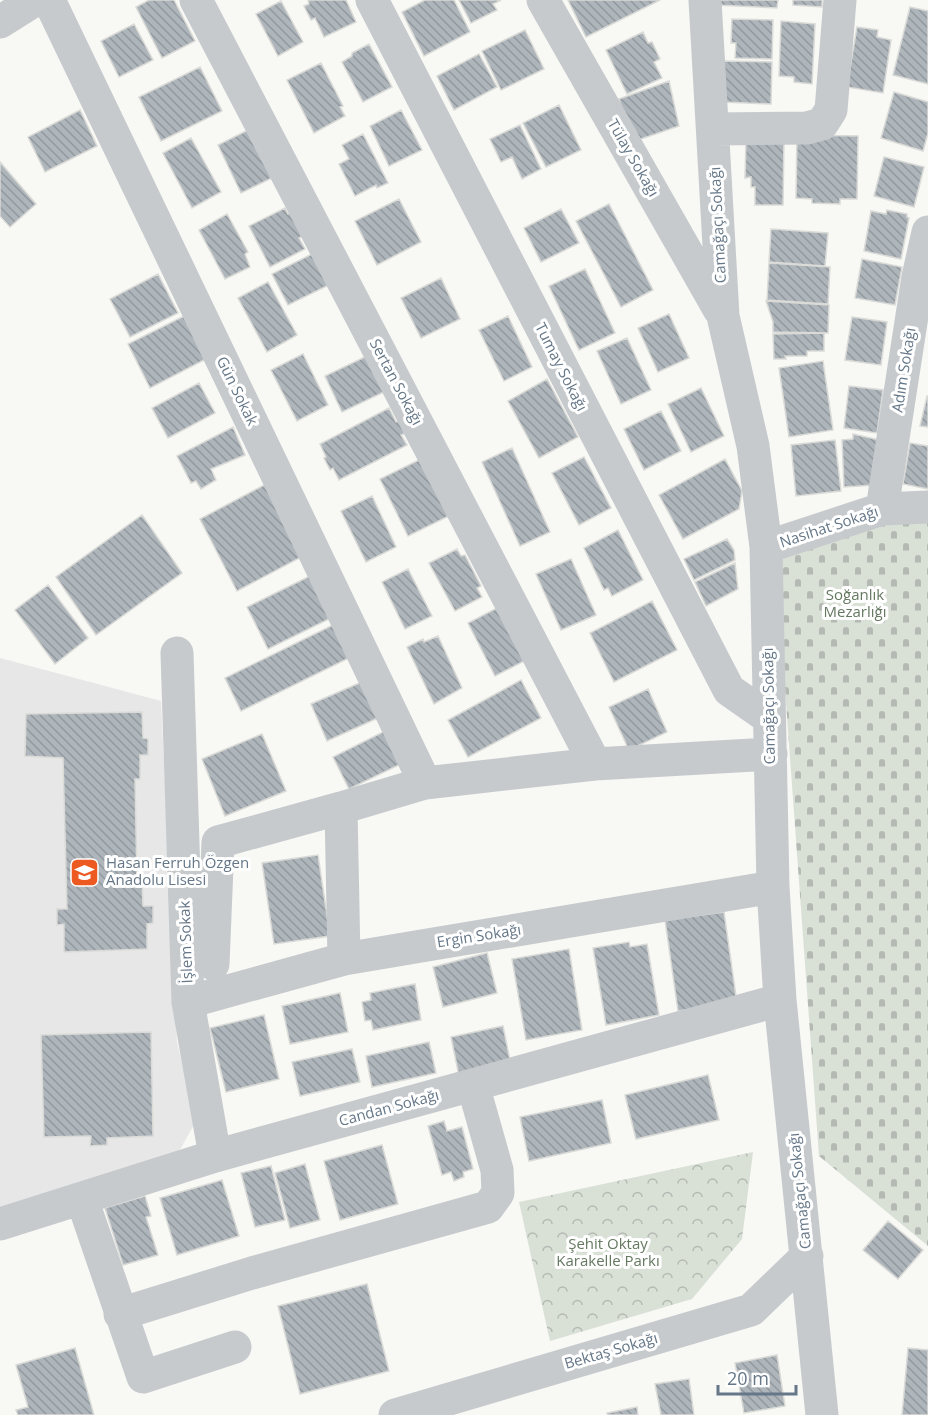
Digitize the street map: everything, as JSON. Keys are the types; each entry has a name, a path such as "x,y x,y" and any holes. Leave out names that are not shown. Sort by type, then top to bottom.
{"street":[{"path":"0,22 35,0"},
{"name":"Gün Sokak","path":"49,0 425,783"},
{"name":"Sertan Sokağı","path":"196,0 596,764"},
{"name":"Tumay Sokağı","path":"372,0 729,690 769,718"},
{"name":"Tülay Sokağı","path":"543,0 723,316"},
{"name":"Camağaçı Sokağı","path":"705,0 723,316 753,446 766,547 773,887 780,1000 822,1415"},
{"path":"712,129 807,128 822,124 831,110 840,0"},
{"name":"Adım Sokağı","path":"882,509 918,277 928,232"},
{"name":"Nasihat Sokağı","path":"766,547 882,509 928,507"},
{"name":"İşlem Sokak","path":"177,653 188,1002 215,1156"},
{"path":"213,964 218,842 425,783 596,764 771,754"},
{"path":"341,808 344,959"},
{"name":"Ergin Sokağı","path":"188,1002 344,959 773,887"},
{"name":"Candan Sokağı","path":"0,1224 215,1156 780,1000"},
{"path":"120,1314 252,1273 488,1207 498,1193 497,1170 472,1085"},
{"path":"81,1199 143,1377 235,1347"},
{"name":"Bektaş Sokağı","path":"395,1415 751,1310 807,1256"}],"shaded area":[{"name":"Hasan Ferruh Özgen Anadolu Lisesi","path":"0,658 161,701 177,1042 196,1121 173,1162 0,1212"}],"green space":[{"name":"Soğanlık Mezarlığı","path":"928,521 928,1246 819,1156 785,689 781,560 803,537 890,523"},
{"name":"Şehit Oktay Karakelle Parkı","path":"753,1152 742,1239 692,1299 550,1341 519,1202"}],"building":[{"path":"149,0 174,0 195,41 162,58 136,7"},
{"path":"308,0 346,0 356,22 324,37 315,18 311,20 304,6 309,4"},
{"path":"425,0 454,0 470,32 424,56 402,12"},
{"path":"459,0 501,0 493,4 497,10 471,23"},
{"path":"568,0 660,0 586,37"},
{"path":"717,0 778,0 777,8 716,5"},
{"path":"793,0 822,0 822,7 793,5"},
{"path":"281,1 303,42 278,56 256,14"},
{"path":"910,7 928,11 928,84 893,75"},
{"path":"732,19 773,20 772,59 735,58 736,43 731,43"},
{"path":"781,21 815,24 812,84 794,82 794,77 779,76"},
{"path":"134,24 153,60 119,77 101,41"},
{"path":"857,27 878,30 877,37 891,40 883,93 847,87"},
{"path":"525,30 544,69 501,90 482,51"},
{"path":"643,32 648,43 652,42 660,59 654,62 662,78 627,94 606,50"},
{"path":"369,44 392,87 363,102 342,62 352,56 352,53"},
{"path":"479,54 497,87 454,110 437,76"},
{"path":"723,61 772,62 771,104 722,102"},
{"path":"321,63 343,106 340,107 345,116 314,133 287,80"},
{"path":"200,67 222,111 161,141 139,97"},
{"path":"669,81 679,126 632,142 619,99"},
{"path":"894,92 928,102 928,133 923,151 881,138"},
{"path":"559,105 581,150 546,167 523,123"},
{"path":"80,110 97,146 45,172 28,137"},
{"path":"401,110 422,150 389,166 370,126"},
{"path":"520,125 541,169 522,179 512,157 501,162 490,139"},
{"path":"254,127 278,175 241,193 218,145"},
{"path":"363,134 388,183 377,188 376,185 355,196 339,164 349,159 342,145"},
{"path":"797,135 858,136 857,199 840,199 840,204 812,203 812,199 796,198"},
{"path":"191,138 221,192 192,208 163,153"},
{"path":"746,139 784,139 783,205 755,205 755,187 751,187 751,177 745,178"},
{"path":"884,157 924,167 914,207 874,196"},
{"path":"0,162 36,204 10,227 0,216"},
{"path":"399,199 421,242 377,265 355,221"},
{"path":"609,204 653,290 621,307 576,221"},
{"path":"285,208 288,214 294,211 306,234 299,238 305,249 270,267 249,226"},
{"path":"561,209 579,243 541,262 524,228"},
{"path":"887,210 907,214 909,218 901,259 864,251 871,211 886,214"},
{"path":"227,214 248,252 245,254 250,267 225,279 199,230"},
{"path":"771,229 828,233 825,266 769,262"},
{"path":"316,252 331,284 288,305 272,274"},
{"path":"862,259 902,267 895,305 855,298"},
{"path":"769,263 830,267 828,304 767,300"},
{"path":"585,269 615,333 579,350 549,286"},
{"path":"158,274 178,313 130,337 110,299"},
{"path":"441,278 460,319 421,338 401,298"},
{"path":"268,282 297,335 267,352 238,298"},
{"path":"766,301 829,305 828,333 773,332 773,322"},
{"path":"669,314 689,358 658,372 638,328"},
{"path":"184,316 206,359 150,388 128,344"},
{"path":"508,316 532,367 504,381 479,330"},
{"path":"852,317 887,322 881,365 845,360"},
{"path":"824,333 824,351 807,351 807,356 785,356 786,359 774,359 773,334"},
{"path":"627,338 651,390 621,404 597,351"},
{"path":"303,354 328,405 297,421 271,370"},
{"path":"369,355 386,391 342,412 325,376"},
{"path":"823,361 833,430 789,437 779,368"},
{"path":"547,379 578,437 539,458 508,401"},
{"path":"199,383 215,413 168,438 152,408"},
{"path":"849,386 883,390 877,433 844,428"},
{"path":"701,388 724,436 691,452 668,404"},
{"path":"928,396 928,427 920,426"},
{"path":"389,408 396,422 400,421 406,433 401,435 407,445 339,480 333,468 330,470 320,444"},
{"path":"661,411 681,451 644,470 624,429"},
{"path":"233,427 245,455 211,469 216,480 201,489 196,481 191,483 177,456"},
{"path":"853,434 884,441 876,485 844,487 842,440 853,439"},
{"path":"835,440 841,491 796,496 791,445"},
{"path":"910,443 928,446 928,489 903,484"},
{"path":"512,448 550,532 520,546 482,462"},
{"path":"427,456 455,513 408,536 380,479"},
{"path":"584,457 611,508 579,525 552,473"},
{"path":"725,459 742,491 739,509 683,539 659,495"},
{"path":"268,483 305,555 237,591 200,519"},
{"path":"372,496 396,547 366,562 341,511"},
{"path":"142,515 182,573 96,635 56,577"},
{"path":"618,530 643,580 612,596 608,588 604,590 584,548"},
{"path":"727,539 734,550 735,560 694,580 684,559"},
{"path":"457,549 461,556 465,555 481,586 477,588 482,597 455,611 429,563"},
{"path":"571,559 596,615 561,630 536,574"},
{"path":"735,563 738,589 706,606 695,582"},
{"path":"408,569 432,616 405,629 382,582"},
{"path":"314,574 335,616 268,649 247,607"},
{"path":"48,585 88,638 55,664 15,610"},
{"path":"652,601 677,650 614,682 590,633"},
{"path":"499,607 526,660 495,676 468,623"},
{"path":"335,624 351,657 241,711 225,678"},
{"path":"438,636 462,688 434,704 407,647 423,639 424,642"},
{"path":"521,680 541,718 468,757 448,720"},
{"path":"364,681 380,717 327,741 311,704"},
{"path":"648,689 667,732 629,750 609,707"},
{"path":"142,712 143,738 148,739 148,755 140,755 140,779 135,779 137,882 142,882 143,906 153,906 153,923 147,924 147,949 64,952 64,924 57,925 57,909 67,909 63,758 25,756 26,714"},
{"path":"387,730 403,763 349,789 333,757"},
{"path":"262,734 286,791 225,816 202,759"},
{"path":"318,855 330,936 274,944 262,863"},
{"path":"724,912 737,1003 678,1011 665,920"},
{"path":"629,942 630,947 647,944 659,1015 606,1025 593,948"},
{"path":"569,949 582,1030 526,1040 512,959"},
{"path":"487,953 497,993 443,1007 433,967"},
{"path":"415,984 421,1020 373,1030 371,1020 365,1021 362,1002 371,1000 370,993"},
{"path":"340,993 348,1032 290,1044 282,1006"},
{"path":"264,1015 279,1079 226,1092 210,1028"},
{"path":"503,1026 511,1065 459,1076 451,1037"},
{"path":"151,1032 153,1136 107,1138 107,1145 90,1146 91,1136 44,1137 41,1035"},
{"path":"429,1042 436,1073 372,1087 366,1056"},
{"path":"352,1049 360,1082 300,1096 292,1062"},
{"path":"708,1075 719,1120 636,1139 625,1095"},
{"path":"602,1100 611,1143 529,1161 520,1117"},
{"path":"444,1121 447,1131 462,1127 473,1169 463,1172 464,1177 454,1181 451,1172 442,1175 428,1126"},
{"path":"382,1145 398,1204 340,1220 324,1161"},
{"path":"305,1164 320,1220 290,1228 275,1173"},
{"path":"271,1166 285,1220 255,1227 241,1173"},
{"path":"222,1180 239,1236 177,1255 160,1198"},
{"path":"145,1196 151,1216 146,1217 158,1255 123,1265 105,1208"},
{"path":"888,1221 923,1250 898,1279 863,1250"},
{"path":"367,1284 389,1371 300,1394 278,1306"},
{"path":"75,1348 94,1415 18,1415 16,1410 28,1407 16,1365"},
{"path":"908,1348 928,1350 928,1415 902,1415"},
{"path":"777,1355 785,1406 744,1413 735,1363"},
{"path":"689,1379 694,1415 661,1415 655,1384"},
{"path":"637,1407 638,1415 608,1415 607,1413"}],"place":[{"name":"Hasan Ferruh Özgen Anadolu Lisesi","path":"85,872"}]}
